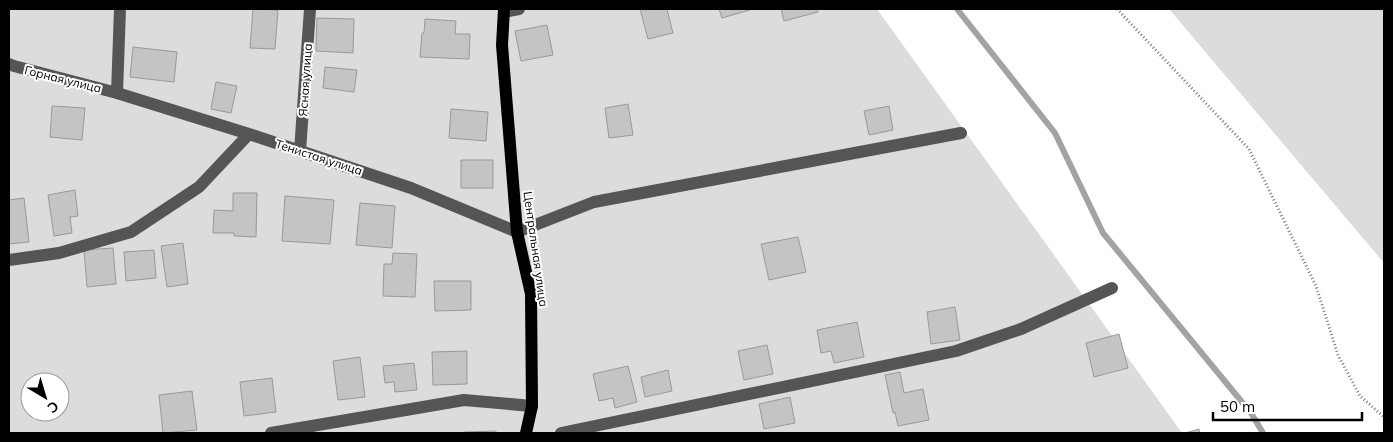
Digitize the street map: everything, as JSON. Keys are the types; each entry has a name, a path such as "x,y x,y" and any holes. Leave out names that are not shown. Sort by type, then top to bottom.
{"main road":[{"name":"Центральная улица","path":"504,10 502,45 517,232 531,294 532,406 526,433"}],"street":[{"path":"117,93 120,9"},
{"name":"Ясная улица","path":"300,151 310,9"},
{"path":"504,10 519,9"},
{"name":"Горная улица","path":"9,64 117,93"},
{"name":"Тенистая улица","path":"117,93 249,134 411,188 517,232"},
{"path":"517,232 594,202 961,132"},
{"path":"9,260 60,253 131,232 199,187 249,134"},
{"path":"561,433 956,351 1021,329 1112,288"},
{"path":"271,433 464,400 532,406"}],"path":[{"path":"1117,9 1250,149 1316,286 1338,355 1360,396 1384,417"}],"shaded area":[{"path":"9,9 877,9 1182,433 9,433"},
{"path":"1169,9 1384,9 1384,263"}],"building":[{"path":"253,9 278,10 275,49 250,48"},
{"path":"640,9 667,9 673,33 648,39"},
{"path":"719,9 753,9 722,18"},
{"path":"781,9 817,9 818,12 784,21"},
{"path":"317,18 354,19 353,53 316,51"},
{"path":"425,19 456,21 455,34 470,34 469,59 420,57"},
{"path":"547,25 553,55 521,61 515,31"},
{"path":"133,47 177,52 174,82 130,77"},
{"path":"325,67 357,70 354,92 323,88"},
{"path":"216,82 237,86 231,113 211,109"},
{"path":"628,104 633,135 609,138 605,108"},
{"path":"52,106 85,108 82,140 50,137"},
{"path":"889,106 893,130 869,135 864,111"},
{"path":"451,109 488,112 486,141 449,138"},
{"path":"461,160 493,160 493,188 461,188"},
{"path":"75,190 78,216 70,217 72,233 54,236 48,195"},
{"path":"233,193 257,193 256,237 234,236 234,233 213,233 214,210 233,211"},
{"path":"285,196 334,200 330,244 282,241"},
{"path":"24,198 29,242 9,244 9,200"},
{"path":"360,203 395,206 392,248 356,245"},
{"path":"798,237 806,272 769,280 761,244"},
{"path":"183,243 188,284 167,287 161,246"},
{"path":"113,248 116,284 87,287 84,250"},
{"path":"154,250 156,278 126,281 124,252"},
{"path":"393,253 417,254 415,297 383,296 384,264 392,264"},
{"path":"434,281 471,281 471,310 435,311"},
{"path":"955,307 960,340 931,344 927,312"},
{"path":"857,322 864,357 834,363 831,351 821,353 817,330"},
{"path":"1119,334 1128,368 1094,377 1086,343"},
{"path":"767,345 773,374 744,380 738,351"},
{"path":"467,351 467,384 433,385 432,352"},
{"path":"360,357 365,397 338,400 333,361"},
{"path":"414,363 417,390 395,392 394,382 385,383 383,366"},
{"path":"628,366 637,402 615,408 613,398 599,401 593,374"},
{"path":"668,370 672,391 645,397 641,377"},
{"path":"900,372 904,393 923,389 929,420 898,426 895,412 893,413 885,375"},
{"path":"272,378 276,412 244,416 240,382"},
{"path":"192,391 197,430 163,433 159,395"},
{"path":"790,397 795,423 764,429 759,404"},
{"path":"1199,429 1200,433 1185,433"},
{"path":"496,431 496,433 464,432"}],"waterway":[{"path":"957,9 1055,133 1103,233 1251,413 1263,433"}]}
